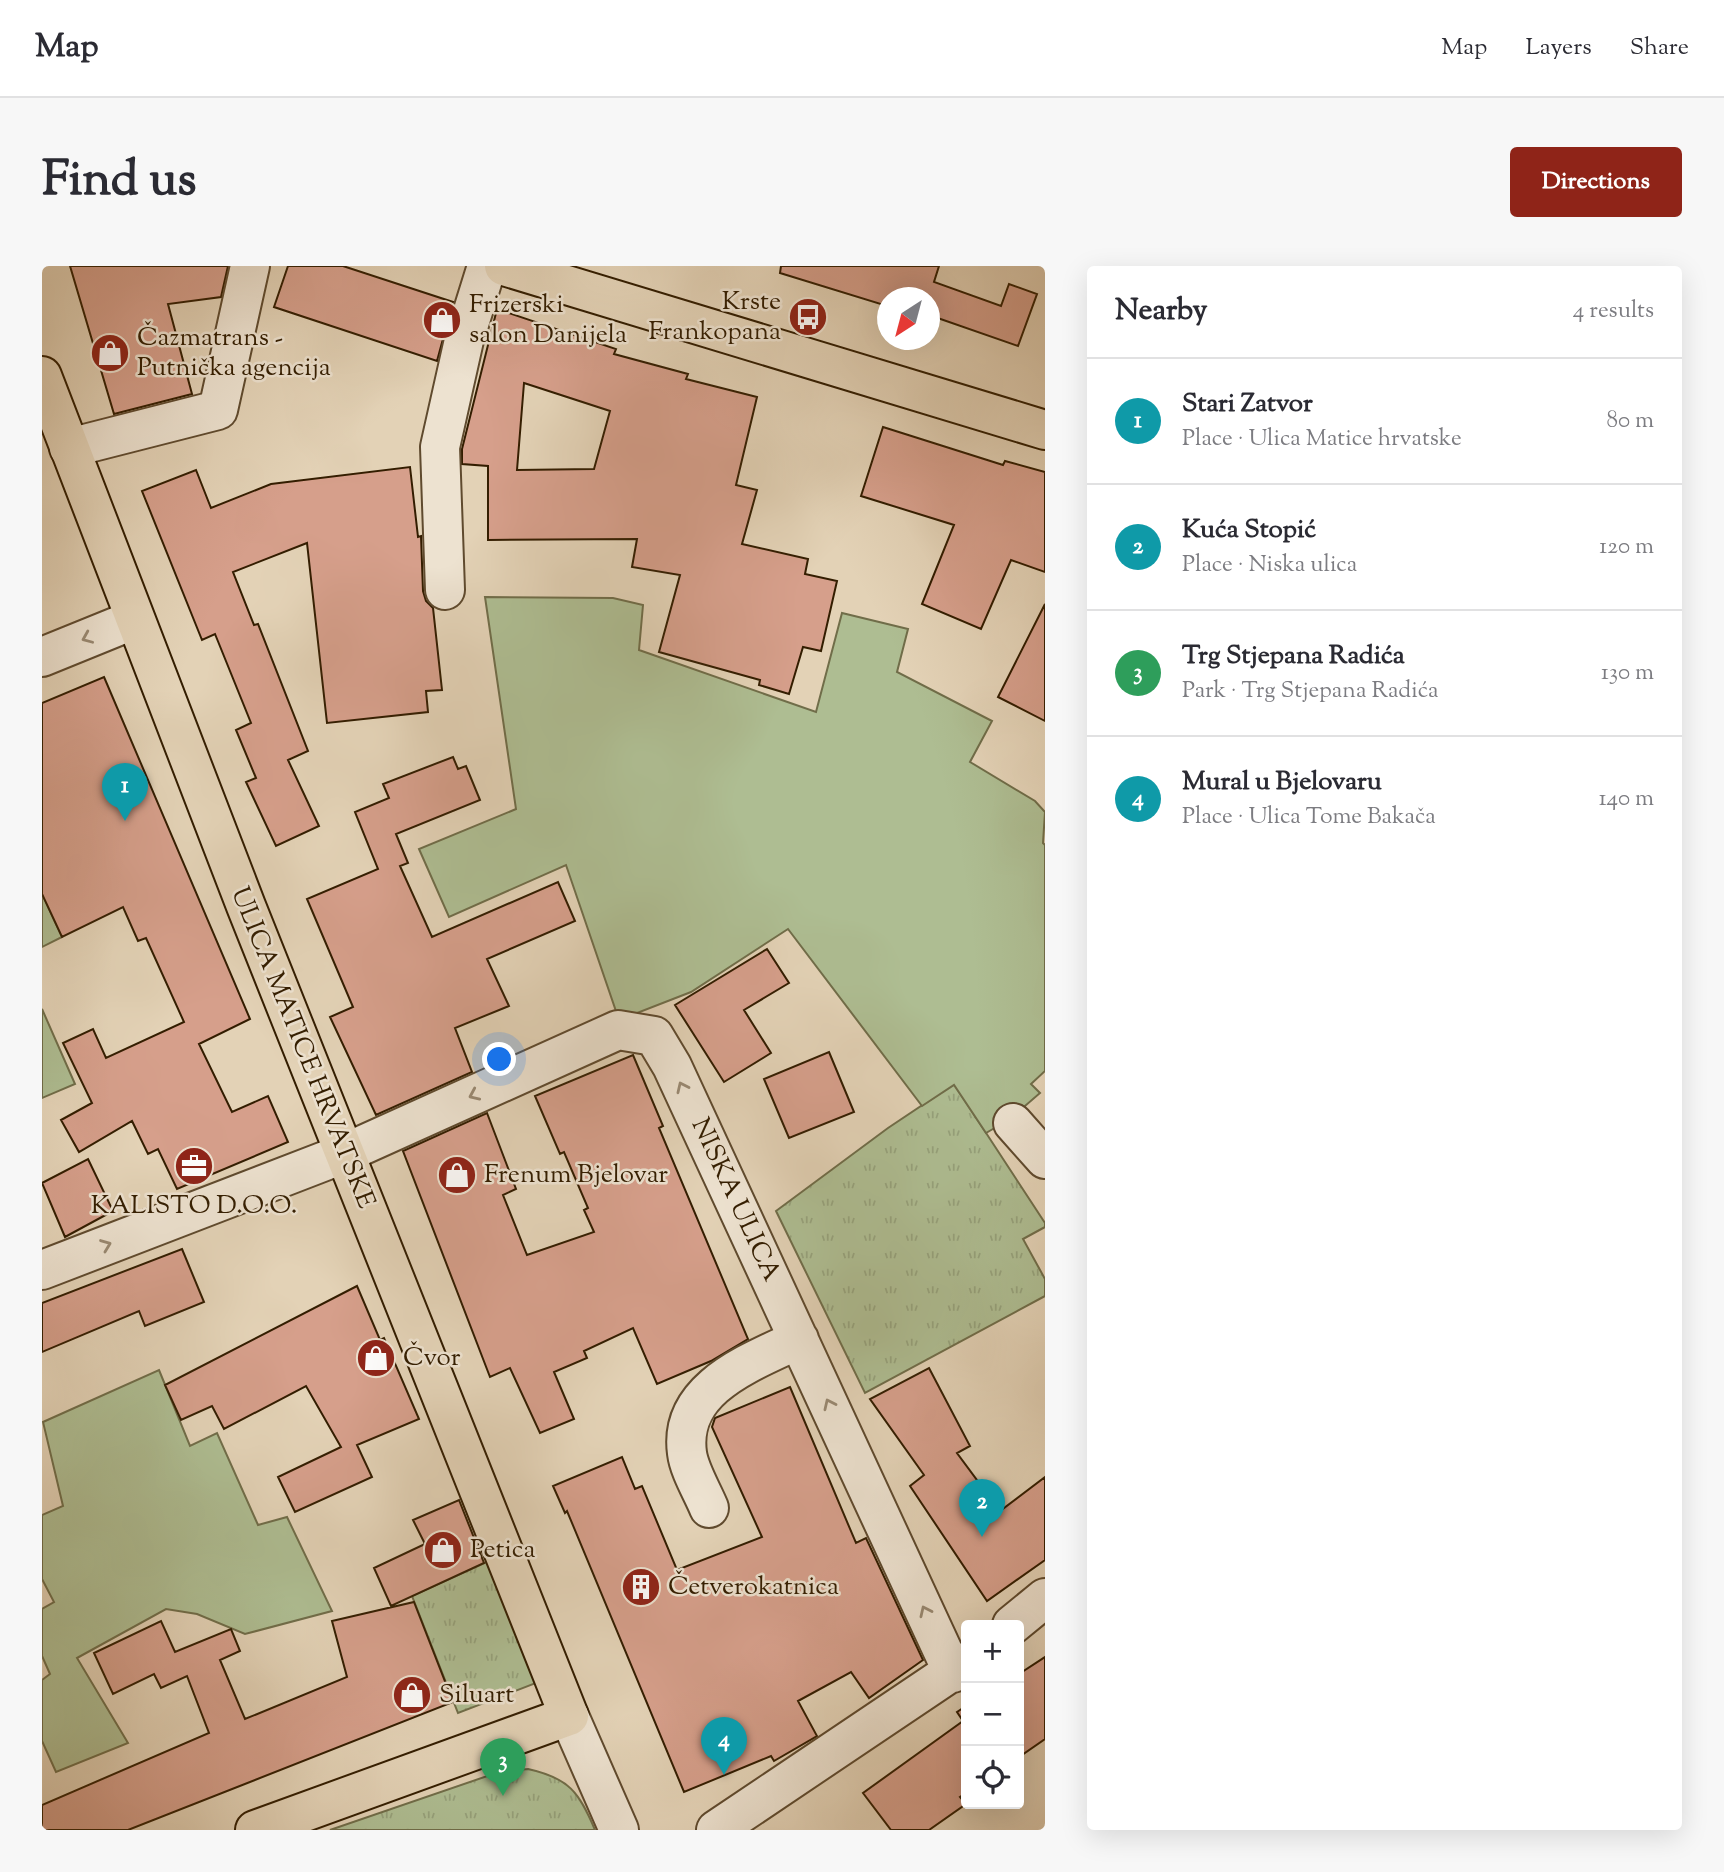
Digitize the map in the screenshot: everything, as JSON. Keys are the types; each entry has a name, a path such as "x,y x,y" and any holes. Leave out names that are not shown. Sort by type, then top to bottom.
{"main road":[{"path":"504,266 1045,430"},
{"name":"ULICA MATICE HRVATSKE","path":"42,376 133,620 343,1154 569,1716"},
{"path":"255,1830 569,1716"}],"street":[{"path":"69,448 218,410 250,266"},
{"path":"445,590 440,447 464,340 487,266"},
{"path":"42,657 133,620"},
{"name":"NISKA ULICA","path":"343,1154 618,1030 654,1036 672,1066 799,1339 960,1667"},
{"path":"1013,1123 1045,1160"},
{"path":"42,1270 343,1154"},
{"path":"709,1508 687,1453 689,1416 723,1377 799,1339"},
{"path":"1018,1620 1045,1598"},
{"path":"716,1830 960,1667"},
{"path":"569,1716 619,1830"}],"green space":[{"path":"485,597 613,598 643,605 639,650 816,712 842,613 908,629 897,672 992,721 970,762 1035,801 1045,812 1045,1071 1031,1084 1040,1093 1010,1119 986,1133 954,1085 922,1106 788,929 691,992 619,1020 566,865 449,917 419,849 516,809"},
{"path":"42,894 62,937 42,947"},
{"path":"42,1009 75,1084 42,1098"},
{"path":"954,1084 1045,1223 1045,1227 1023,1239 1045,1279 1045,1296 865,1393 776,1211 888,1128"},
{"path":"159,1370 190,1446 217,1433 258,1525 287,1517 332,1611 245,1634 197,1614 166,1609 77,1658 128,1743 56,1772 42,1741 42,1680 50,1674 42,1656 42,1609 54,1602 42,1579 42,1515 63,1506 43,1422"},
{"path":"491,1560 554,1676 458,1713 412,1596"},
{"path":"528,1769 554,1777 571,1789 584,1806 595,1830 330,1830 499,1772"}],"building":[{"path":"70,266 228,266 221,297 168,304 192,394 114,414"},
{"path":"288,266 343,266 453,302 437,361 274,307"},
{"path":"781,266 939,266 934,282 1001,306 1009,284 1037,294 1018,346 940,319 940,287 877,287 877,303 780,273"},
{"path":"497,309 616,349 614,354 688,374 686,379 757,397 736,485 757,490 742,544 808,559 805,574 837,581 821,651 803,647 789,694 759,685 760,680 659,652 680,575 632,567 637,539 488,540 488,466 462,464 462,449","holes":["524,383 610,411 594,469 517,470"]},
{"path":"883,427 1003,465 1005,461 1045,472 1045,572 1011,560 981,629 922,604 954,525 861,496"},
{"path":"410,467 418,537 421,536 423,591 426,601 433,608 442,690 426,691 428,712 327,723 307,543 233,572 254,625 258,624 308,751 288,760 319,826 276,846 246,782 256,778 236,730 251,723 215,634 202,640 142,491 196,470 211,508 271,484"},
{"path":"1045,604 1045,721 998,697"},
{"path":"104,677 250,1019 199,1044 232,1112 268,1096 288,1142 177,1189 158,1149 148,1154 132,1121 79,1152 61,1120 92,1103 63,1043 93,1029 106,1058 184,1022 146,938 138,941 123,907 62,937 42,894 42,703"},
{"path":"453,757 458,769 466,766 480,800 396,834 408,863 400,866 432,937 558,882 575,921 487,959 509,1006 455,1028 472,1072 376,1115 330,1017 353,1007 307,899 378,869 355,812 389,798 383,784"},
{"path":"767,949 789,983 744,1010 771,1053 724,1082 675,1005"},
{"path":"829,1052 854,1112 789,1138 764,1079"},
{"path":"633,1055 663,1126 659,1128 748,1339 711,1361 657,1384 633,1328 584,1351 587,1358 554,1372 574,1419 540,1433 510,1368 490,1377 403,1151 487,1113 516,1189 503,1195 527,1255 594,1232 584,1210 588,1208 564,1152 560,1154 535,1096"},
{"path":"88,1159 113,1211 65,1237 42,1183"},
{"path":"182,1249 204,1302 145,1326 139,1311 42,1352 42,1303"},
{"path":"357,1286 380,1340 384,1338 419,1419 357,1445 372,1477 295,1512 278,1477 341,1447 306,1386 224,1429 212,1406 181,1420 165,1385"},
{"path":"929,1368 970,1446 957,1453 1000,1511 1045,1477 1045,1560 987,1601 910,1486 924,1475 870,1399"},
{"path":"790,1387 856,1543 866,1538 923,1660 869,1698 851,1672 798,1701 817,1736 774,1761 771,1756 684,1792 567,1511 565,1513 553,1486 622,1457 635,1489 642,1486 677,1570 762,1537 712,1427 715,1418"},
{"path":"459,1500 484,1563 391,1606 374,1568 425,1544 413,1520"},
{"path":"414,1602 453,1702 128,1830 42,1830 42,1805 209,1733 187,1676 161,1688 154,1674 113,1694 94,1653 161,1621 175,1652 231,1629 240,1651 220,1660 245,1719 347,1677 332,1621"},
{"path":"1045,1657 1045,1739 1024,1754 1024,1683 1024,1671"},
{"path":"961,1722 961,1808 929,1830 891,1830 863,1793"}],"place":[{"name":"Krste Frankopana","path":"808,317"},
{"name":"Frizerski salon Danijela","path":"442,320"},
{"name":"Čazmatrans - Putnička agencija","path":"110,353"},
{"name":"Stari Zatvor","path":"125,821"},
{"name":"KALISTO D.O.O.","path":"194,1166"},
{"name":"Frenum Bjelovar","path":"457,1175"},
{"name":"Čvor","path":"376,1358"},
{"name":"Kuća Stopić","path":"982,1537"},
{"name":"Petica","path":"443,1550"},
{"name":"Četverokatnica","path":"641,1587"},
{"name":"Siluart","path":"412,1695"},
{"name":"Mural u Bjelovaru","path":"724,1775"},
{"name":"Trg Stjepana Radića","path":"503,1796"}]}
